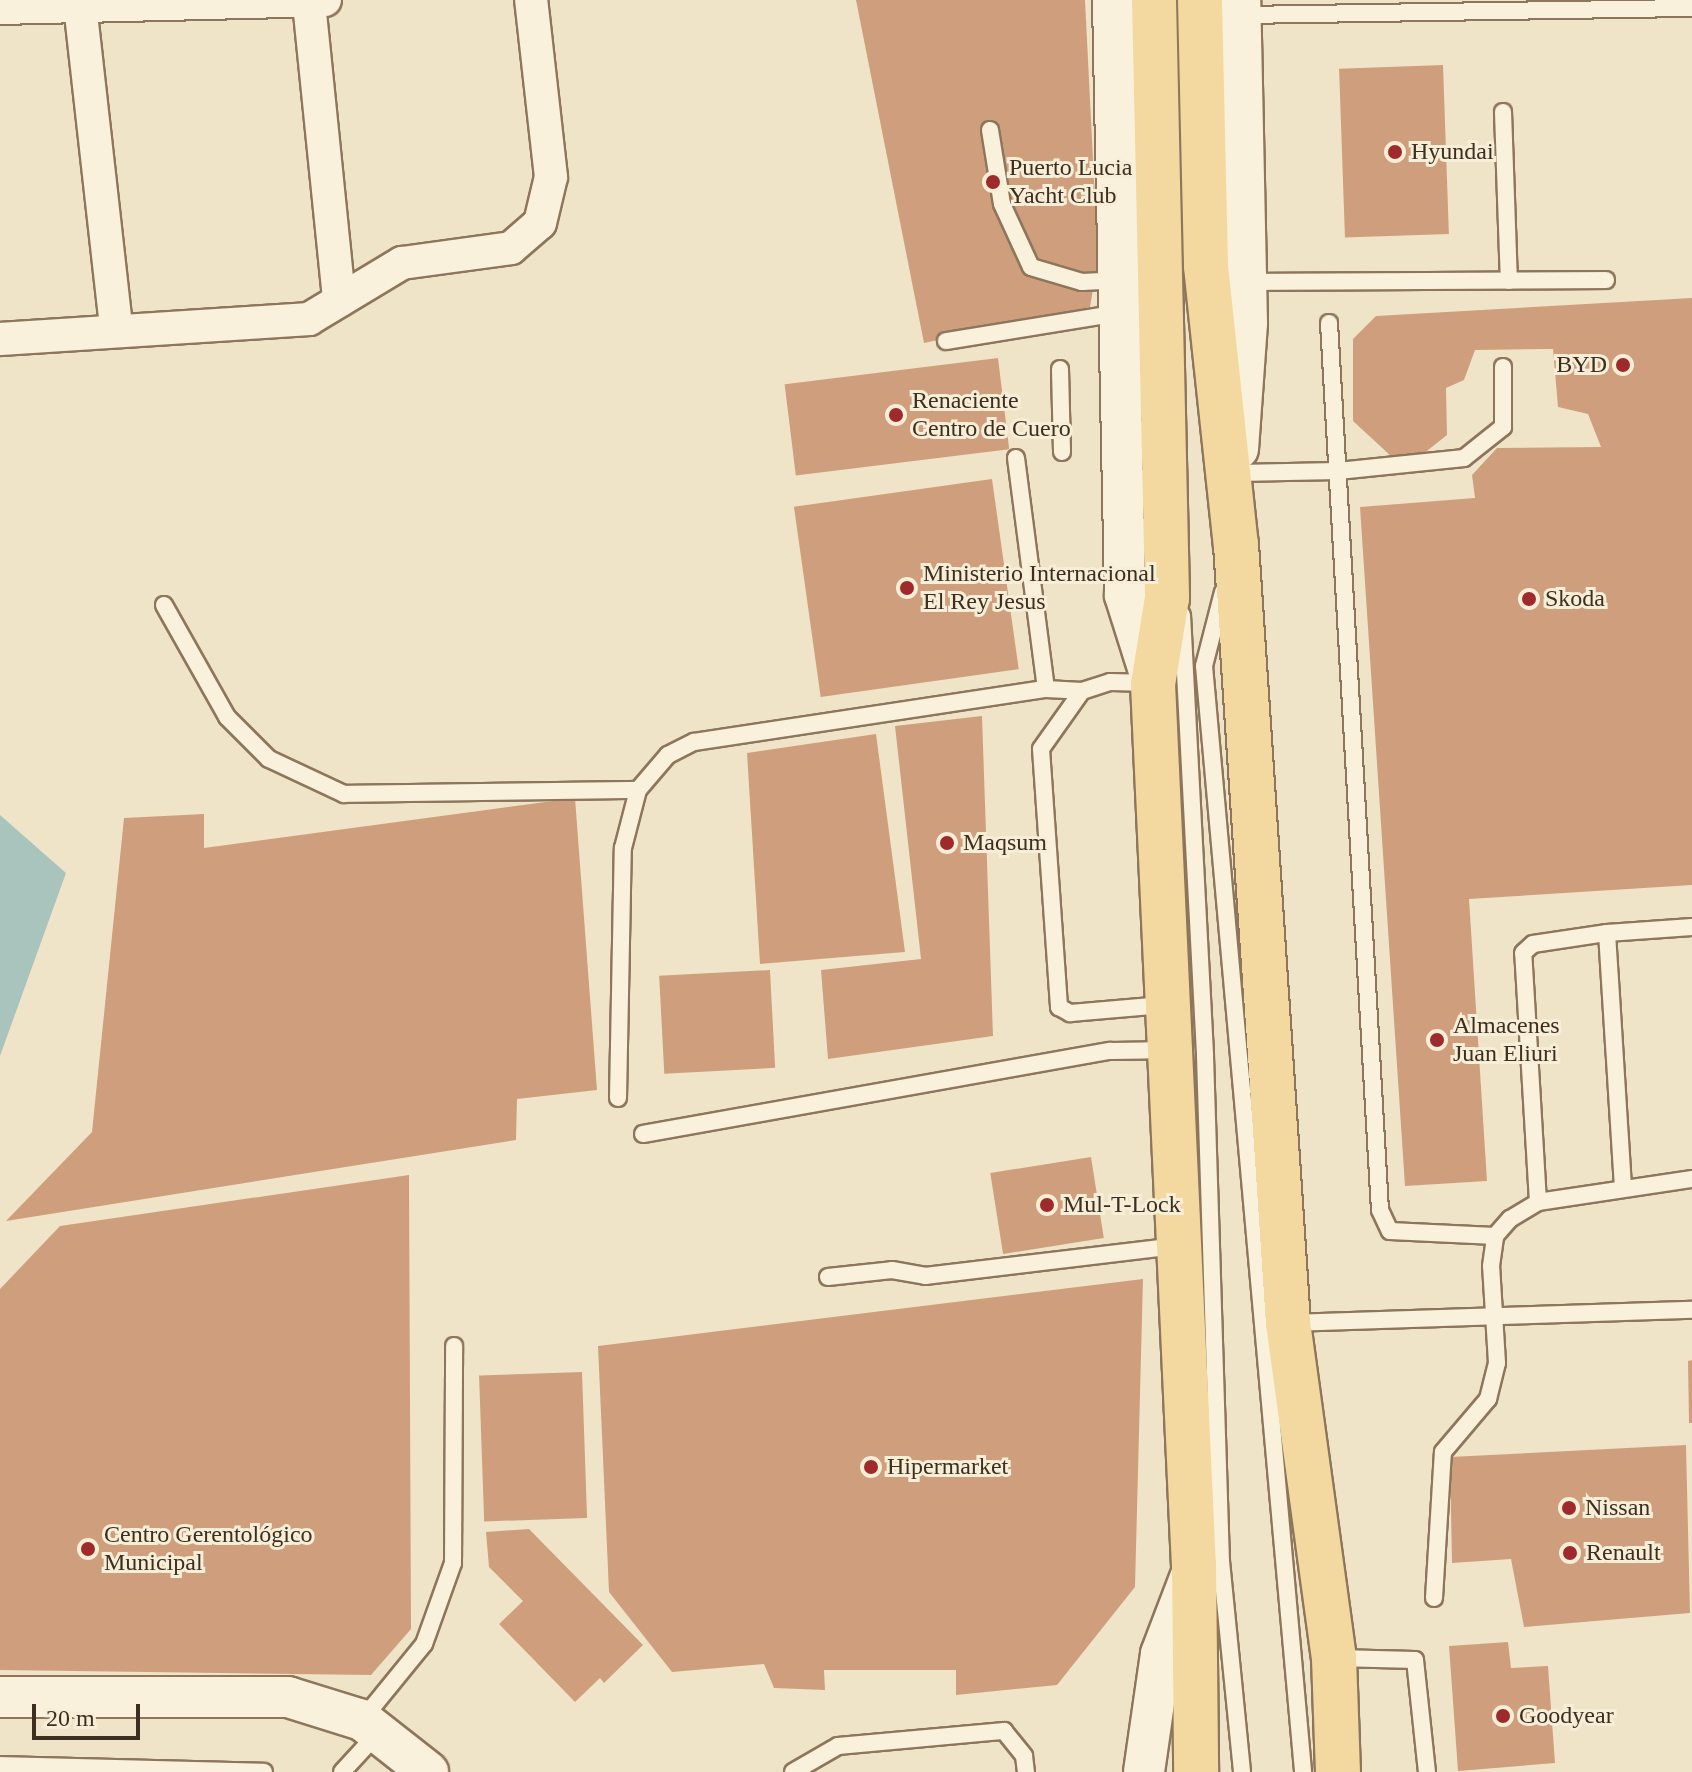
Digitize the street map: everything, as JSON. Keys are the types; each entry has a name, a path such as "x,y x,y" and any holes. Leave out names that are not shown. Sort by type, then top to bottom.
{"main road":[{"path":"1154,0 1166,430 1167,598 1153,684 1194,1565 1196,1772"},
{"path":"1200,0 1206,266 1235,532 1288,1323 1334,1658 1338,1772"}],"street":[{"path":"0,339 116,327 309,319 402,263 511,248 540,223 551,177 531,0"},
{"path":"1113,0 1125,595 1153,684"},
{"path":"0,8 317,1 339,300"},
{"path":"80,5 116,327"},
{"path":"1235,532 1246,282 1240,8"},
{"path":"1144,1772 1161,1654 1194,1565"},
{"path":"0,1697 288,1697 371,1726 428,1772"}],"lane":[{"path":"1240,8 1692,8"},
{"path":"1503,112 1509,281"},
{"path":"990,130 1002,204 1031,267 1118,296"},
{"path":"1246,282 1606,280"},
{"path":"946,341 1118,296"},
{"path":"1329,323 1380,1210 1390,1231 1495,1236"},
{"path":"1237,473 1338,471 1453,462 1479,450 1503,427 1503,367"},
{"path":"1060,369 1062,452"},
{"path":"1166,430 1191,761 1221,1561 1242,1772"},
{"path":"1016,458 1046,689"},
{"path":"1235,532 1204,666 1303,1772"},
{"path":"164,605 227,717 269,759 344,794 638,790"},
{"path":"618,1098 623,848 638,790 668,755 694,742 1046,689 1082,691 1110,682 1153,684"},
{"path":"1082,691 1041,749 1056,1000 1070,1013 1167,1005"},
{"path":"1538,1202 1521,958 1533,944 1607,933 1692,927"},
{"path":"1607,933 1623,1187"},
{"path":"643,1134 1111,1051 1170,1050"},
{"path":"1434,1598 1443,1452 1488,1399 1497,1363 1492,1317 1495,1236 1510,1219 1538,1202 1692,1179"},
{"path":"828,1277 892,1270 925,1276 1178,1245"},
{"path":"1288,1323 1692,1310"},
{"path":"342,1772 424,1644 453,1563 454,1346"},
{"path":"1334,1658 1415,1660 1427,1772"},
{"path":"793,1772 838,1746 1004,1731 1024,1756 1026,1772"},
{"path":"0,1765 264,1772"}],"water":[{"path":"0,815 66,873 0,1056"}],"building":[{"name":"Puerto Lucia Yacht Club","path":"856,0 1085,0 1098,260 1090,307 924,343"},
{"name":"Hyundai","path":"1443,65 1449,234 1345,238 1339,69"},
{"path":"1692,298 1692,885 1469,899 1487,1181 1405,1186 1360,507 1475,498 1472,475 1497,448 1601,447 1588,414 1558,407 1553,349 1475,350 1464,380 1446,388 1447,435 1418,458 1392,457 1353,421 1353,339 1376,316"},
{"name":"Renaciente Centro de Cuero","path":"998,358 1009,449 796,476 785,384"},
{"name":"Ministerio Internacional El Rey Jesus","path":"992,479 1019,669 821,697 794,507"},
{"name":"Maqsum","path":"982,716 993,1036 828,1059 821,970 921,959 895,726"},
{"path":"876,734 905,952 760,964 747,753"},
{"path":"575,798 597,1090 517,1099 516,1140 6,1221 92,1132 124,818 204,814 204,848"},
{"path":"770,970 775,1068 664,1074 659,976"},
{"name":"Mul-T-Lock","path":"1091,1157 1104,1238 1003,1254 990,1173"},
{"path":"409,1175 411,1629 371,1675 0,1670 0,1289 60,1226"},
{"name":"Hipermarket","path":"1143,1279 1135,1587 1057,1685 956,1695 956,1670 824,1670 825,1690 774,1688 764,1664 672,1672 609,1592 598,1346"},
{"path":"1692,1360 1692,1423 1689,1423 1688,1361"},
{"path":"582,1372 587,1518 484,1522 479,1376"},
{"name":"Nissan","path":"1686,1445 1690,1613 1524,1627 1511,1559 1452,1563 1450,1457"},
{"path":"529,1529 643,1645 604,1683 600,1678 575,1702 499,1624 523,1601 489,1567 486,1532"},
{"name":"Goodyear","path":"1508,1642 1511,1668 1548,1666 1555,1763 1458,1771 1449,1646"}],"place":[{"name":"Hyundai","path":"1395,152"},
{"name":"Puerto Lucia Yacht Club","path":"993,182"},
{"name":"BYD","path":"1623,365"},
{"name":"Renaciente Centro de Cuero","path":"896,415"},
{"name":"Ministerio Internacional El Rey Jesus","path":"907,588"},
{"name":"Skoda","path":"1529,599"},
{"name":"Maqsum","path":"947,843"},
{"name":"Almacenes Juan Eliuri","path":"1437,1040"},
{"name":"Mul-T-Lock","path":"1047,1205"},
{"name":"Hipermarket","path":"871,1467"},
{"name":"Nissan","path":"1569,1508"},
{"name":"Centro Gerentológico Municipal","path":"88,1549"},
{"name":"Renault","path":"1570,1553"},
{"name":"Goodyear","path":"1503,1716"}]}
